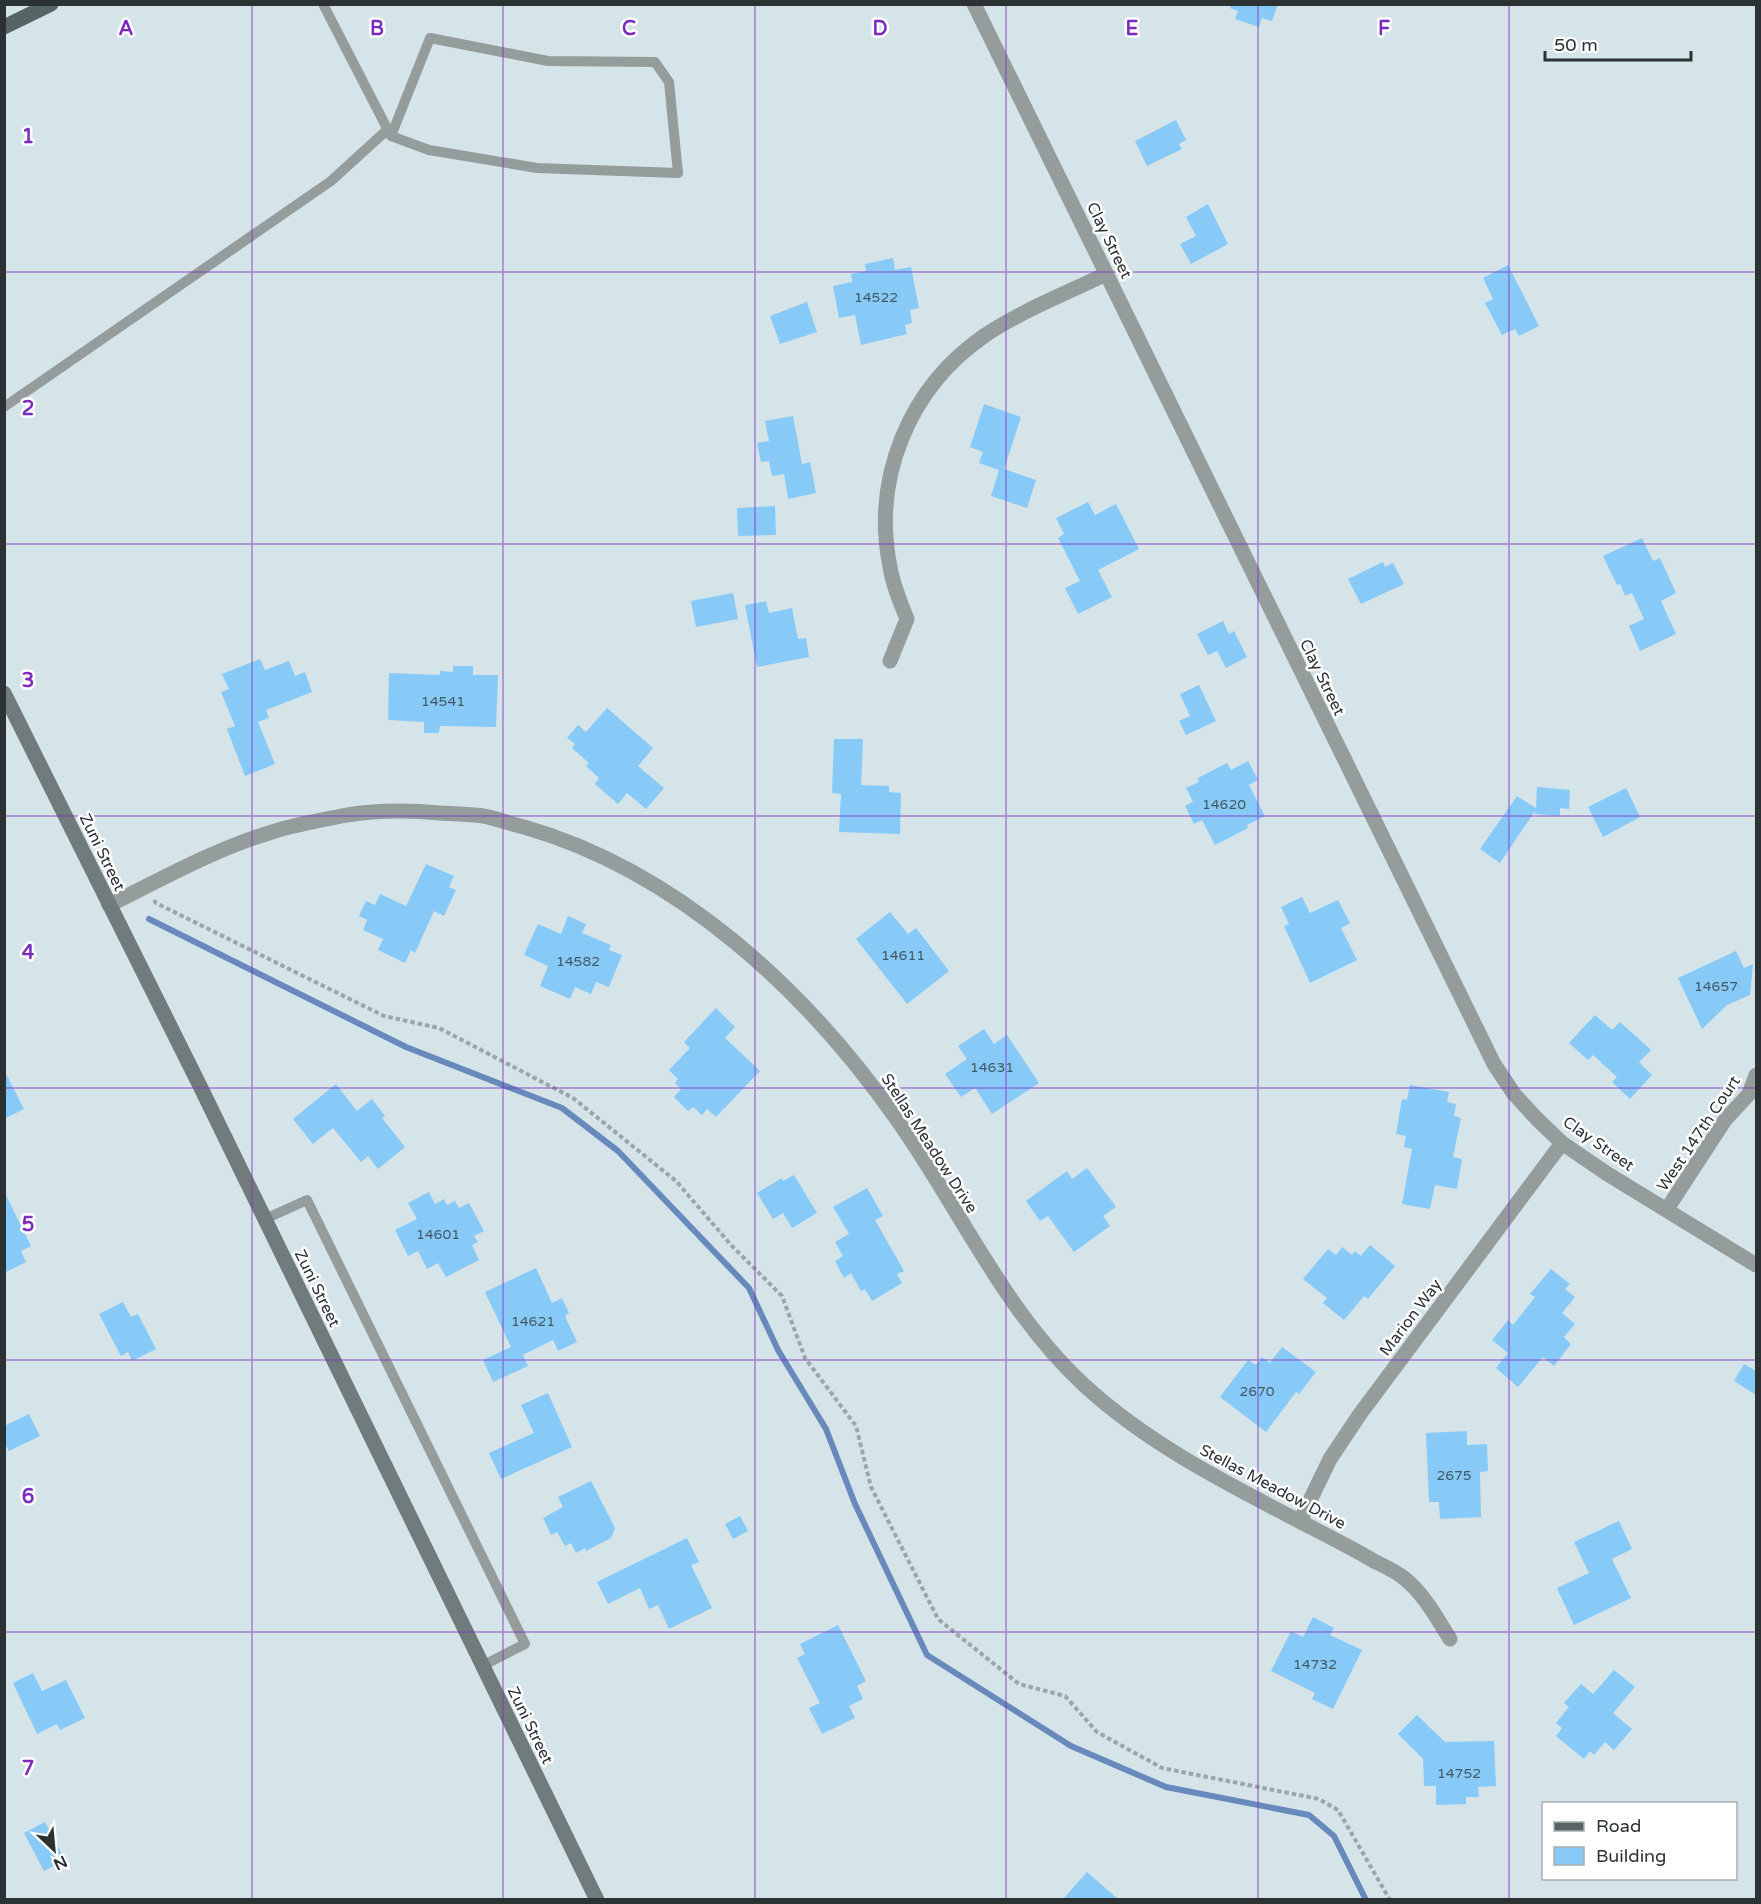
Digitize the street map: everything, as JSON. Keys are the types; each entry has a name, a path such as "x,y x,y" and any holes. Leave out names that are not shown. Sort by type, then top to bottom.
{"main road":[{"path":"4,27 51,4"}],"street":[{"name":"Clay Street","path":"974,4 1494,1064 1514,1094 1562,1143 1606,1173 1756,1265"},
{"path":"890,661 907,619 897,594 888,560 885,515 887,488 896,454 913,413 927,390 945,369 986,335 1009,321 1106,274"},
{"name":"Zuni Street","path":"4,693 200,1086 597,1899"},
{"name":"Stellas Meadow Drive","path":"109,905 210,856 272,832 350,815 388,811 486,817 584,847 611,860 663,890 741,949 799,1002 833,1038 899,1122 988,1267 1043,1341 1084,1385 1147,1436 1209,1474 1349,1546 1402,1577 1428,1603 1449,1639"},
{"name":"West 147th Court","path":"1668,1209 1725,1120 1749,1094 1756,1076"},
{"name":"Marion Way","path":"1300,1521 1330,1459 1360,1414 1562,1143"}],"lane":[{"path":"4,407 331,181 389,133 430,38 548,61 655,62 669,81 678,173 537,168 429,150 389,133 323,4"},
{"path":"265,1219 307,1200 525,1644 483,1666"}],"path":[{"path":"147,887 156,903 363,1006 384,1016 439,1028 573,1098 676,1181 731,1245 782,1296 805,1358 856,1426 871,1487 938,1619 1019,1684 1065,1696 1097,1732 1161,1768 1319,1798 1338,1810 1390,1899"}],"building":[{"path":"1230,4 1278,4 1272,21 1262,18 1259,27 1235,19 1238,11 1230,8"},
{"path":"1176,120 1186,140 1179,144 1182,149 1147,166 1135,141"},
{"path":"1208,204 1228,244 1191,264 1180,244 1196,236 1186,217"},
{"path":"893,258 895,270 911,267 919,308 910,310 912,323 905,325 907,334 861,345 855,315 839,318 833,286 852,282 851,274 866,271 865,264"},
{"path":"1508,265 1539,326 1519,336 1515,329 1502,335 1485,303 1493,299 1483,278"},
{"path":"807,302 817,332 780,344 770,316"},
{"path":"984,404 1021,417 1004,469 1036,480 1027,508 991,496 999,470 979,463 983,452 970,447"},
{"path":"793,416 802,464 810,462 816,493 788,499 784,474 772,476 769,461 761,462 757,443 769,441 765,421"},
{"path":"1088,502 1095,515 1116,504 1139,549 1098,570 1112,597 1078,614 1065,588 1080,581 1058,538 1064,534 1056,518"},
{"path":"775,506 776,535 738,536 737,508"},
{"path":"1642,538 1653,561 1660,558 1676,593 1661,601 1676,634 1640,651 1629,626 1644,619 1632,593 1625,596 1603,556"},
{"path":"1383,562 1385,567 1393,563 1404,584 1361,604 1348,579"},
{"path":"733,593 738,619 696,627 691,601"},
{"path":"766,601 769,613 792,608 798,639 806,638 809,657 757,667 745,605"},
{"path":"1223,621 1229,634 1234,631 1247,657 1226,668 1217,651 1208,655 1197,634"},
{"path":"260,659 265,670 289,661 295,676 305,672 312,692 266,710 269,718 258,722 275,764 245,776 227,729 235,726 221,692 229,689 222,674"},
{"path":"453,666 473,666 473,675 498,675 496,727 440,726 439,733 424,733 424,722 388,720 389,673 440,675 440,671 453,672"},
{"path":"1199,685 1216,721 1186,735 1179,721 1190,716 1180,694"},
{"path":"607,708 653,748 638,766 664,788 646,809 627,793 618,804 595,784 599,778 586,766 589,763 572,748 575,744 567,738 578,725 586,732"},
{"path":"834,739 863,739 861,785 889,786 889,792 901,793 900,834 839,832 841,794 832,793"},
{"path":"1248,761 1258,780 1249,785 1265,816 1247,825 1248,828 1215,845 1202,820 1194,824 1185,806 1193,802 1186,788 1199,782 1198,778 1227,763 1231,770"},
{"path":"1537,787 1570,790 1569,809 1560,808 1560,816 1535,814 1535,811 1500,863 1480,849 1517,796 1536,808"},
{"path":"1626,788 1640,817 1603,837 1588,807"},
{"path":"426,864 454,876 449,887 456,890 444,916 434,911 415,953 411,950 405,963 378,950 383,939 363,930 367,920 359,916 366,901 375,905 380,894 406,906"},
{"path":"1302,897 1310,913 1338,900 1350,923 1341,928 1357,960 1310,983 1284,926 1289,924 1281,907"},
{"path":"890,912 908,934 916,928 949,971 907,1004 856,939"},
{"path":"568,916 586,924 582,933 611,945 609,950 622,955 609,987 596,982 591,994 575,987 570,999 540,986 548,966 524,955 538,924 561,934"},
{"path":"1736,951 1744,968 1753,964 1750,995 1727,1005 1702,1029 1678,978"},
{"path":"716,1008 735,1027 725,1038 760,1071 716,1117 707,1109 702,1115 693,1107 688,1111 674,1097 681,1089 675,1083 678,1079 669,1070 690,1048 684,1042"},
{"path":"1595,1015 1612,1030 1620,1022 1651,1050 1639,1062 1652,1075 1630,1099 1612,1082 1617,1077 1593,1055 1588,1060 1569,1043"},
{"path":"984,1029 994,1044 1007,1035 1039,1083 992,1114 975,1088 961,1097 945,1074 967,1059 958,1046"},
{"path":"4,1070 24,1109 4,1119"},
{"path":"336,1084 357,1111 372,1099 385,1116 382,1118 405,1147 378,1169 368,1156 361,1162 333,1128 313,1144 293,1119"},
{"path":"1410,1085 1449,1092 1447,1102 1456,1104 1454,1116 1461,1118 1453,1157 1462,1159 1457,1189 1435,1185 1430,1209 1402,1204 1412,1149 1404,1147 1406,1136 1396,1134 1402,1099 1407,1100"},
{"path":"1087,1168 1116,1207 1103,1216 1110,1226 1074,1252 1048,1216 1040,1221 1026,1201 1067,1171 1072,1179"},
{"path":"794,1175 817,1213 792,1228 783,1213 773,1219 757,1193 782,1178 783,1181"},
{"path":"867,1188 883,1216 875,1220 904,1271 897,1274 902,1283 872,1301 865,1289 861,1291 851,1273 844,1278 835,1261 843,1256 835,1242 849,1234 833,1207"},
{"path":"4,1191 31,1246 21,1251 26,1262 4,1273"},
{"path":"429,1192 435,1204 444,1199 447,1205 455,1201 459,1208 469,1203 484,1231 474,1236 478,1242 472,1245 479,1260 446,1277 438,1263 427,1269 418,1251 408,1256 395,1230 417,1219 408,1203"},
{"path":"1370,1245 1395,1266 1368,1299 1364,1296 1344,1320 1323,1303 1327,1298 1303,1279 1328,1249 1336,1255 1342,1247 1352,1255 1355,1251 1361,1256"},
{"path":"536,1268 552,1303 562,1298 569,1313 565,1316 577,1342 558,1351 553,1340 523,1355 528,1366 493,1382 483,1360 511,1347 485,1292"},
{"path":"1551,1269 1570,1284 1565,1289 1575,1297 1562,1313 1575,1324 1564,1337 1571,1344 1554,1366 1543,1357 1518,1387 1496,1368 1508,1353 1492,1340 1508,1320 1513,1325 1535,1297 1530,1294"},
{"path":"123,1302 131,1317 138,1314 156,1349 132,1361 128,1352 121,1356 99,1314"},
{"path":"1282,1347 1316,1372 1299,1394 1296,1392 1266,1432 1220,1397 1248,1360 1256,1365 1262,1357 1270,1363"},
{"path":"1744,1364 1756,1371 1756,1395 1734,1381"},
{"path":"548,1393 572,1447 501,1479 489,1453 534,1433 521,1405"},
{"path":"29,1414 40,1436 9,1451 4,1442 4,1426"},
{"path":"1467,1431 1467,1445 1487,1444 1488,1471 1480,1472 1481,1517 1440,1519 1439,1502 1429,1502 1426,1433"},
{"path":"591,1481 615,1528 611,1538 586,1551 585,1548 576,1553 571,1543 565,1546 557,1532 551,1535 543,1518 563,1507 558,1497"},
{"path":"740,1516 748,1531 733,1539 725,1524"},
{"path":"1619,1521 1632,1549 1612,1559 1631,1598 1574,1625 1557,1588 1589,1573 1574,1542"},
{"path":"687,1538 699,1562 691,1565 712,1608 669,1629 658,1605 649,1609 640,1588 608,1604 597,1582"},
{"path":"1313,1617 1334,1628 1330,1635 1362,1650 1333,1709 1312,1699 1315,1693 1271,1671 1291,1631 1303,1637"},
{"path":"838,1625 866,1681 857,1686 863,1699 849,1706 855,1718 822,1734 809,1708 820,1703 797,1658 805,1654 800,1644"},
{"path":"1614,1670 1635,1687 1613,1713 1632,1729 1614,1750 1605,1742 1594,1755 1590,1751 1584,1759 1556,1736 1562,1728 1556,1723 1569,1707 1564,1703 1581,1684 1593,1694"},
{"path":"33,1673 42,1691 66,1680 85,1718 60,1730 57,1724 37,1734 13,1683"},
{"path":"1417,1715 1445,1742 1494,1741 1496,1786 1478,1787 1479,1797 1466,1797 1466,1804 1436,1805 1436,1786 1424,1786 1423,1759 1398,1734"},
{"path":"45,1822 65,1860 44,1871 24,1833"},
{"path":"1087,1872 1118,1899 1063,1899"}],"waterway":[{"path":"149,919 406,1047 562,1108 618,1151 749,1288 778,1350 826,1429 855,1504 927,1655 1071,1746 1166,1787 1309,1815 1334,1836 1366,1900"}]}
